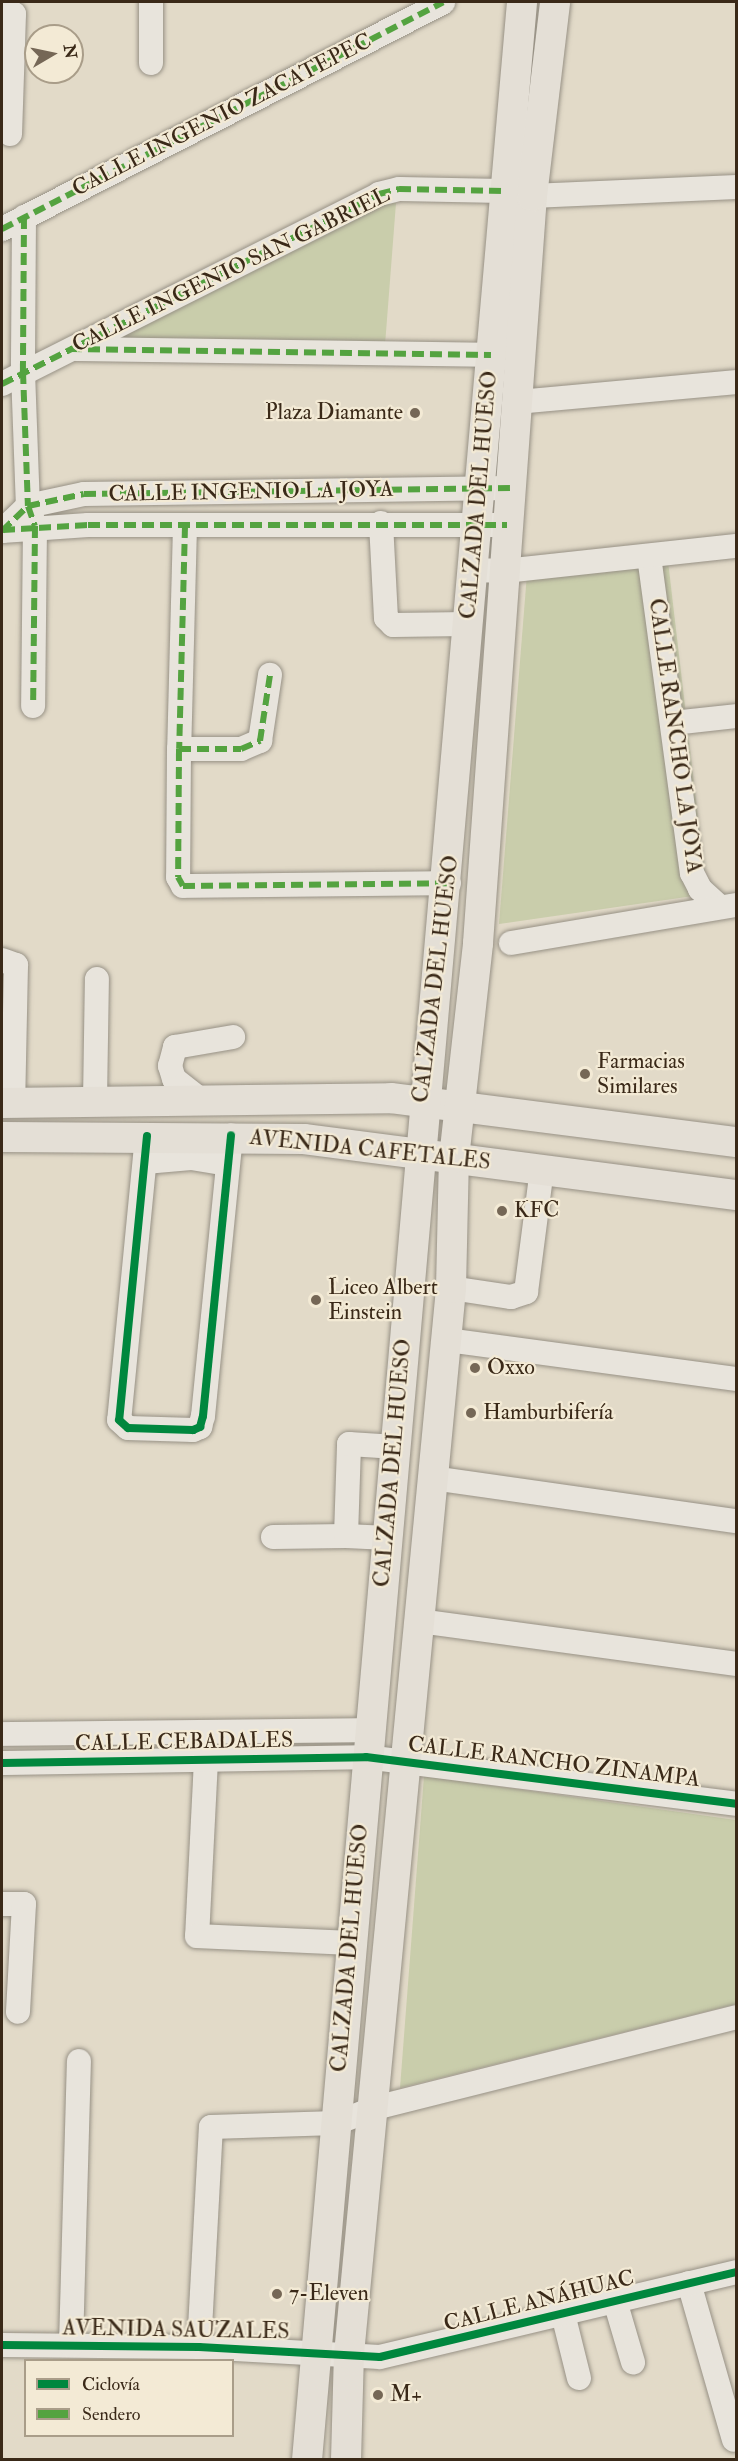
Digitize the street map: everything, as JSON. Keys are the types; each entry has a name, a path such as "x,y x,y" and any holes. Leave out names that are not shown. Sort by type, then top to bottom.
{"main road":[{"name":"CALZADA DEL HUESO","path":"346,2460 349,2354 375,2108 447,1341 451,1288 454,1158 478,943 510,488 531,401 518,194 522,2"},
{"name":"CALZADA DEL HUESO","path":"307,2460 368,1744 396,1447 422,1101 449,883 491,355 518,194 555,2"},
{"name":"AVENIDA CAFETALES","path":"7,1103 201,1100 422,1101 736,1142"},
{"name":"AVENIDA CAFETALES","path":"2,1137 146,1150 418,1153 736,1195"}],"street":[{"path":"151,2 151,63"},
{"name":"CALLE INGENIO ZACATEPEC","path":"2,229 443,2"},
{"path":"2,9 15,14 10,134"},
{"name":"CALLE INGENIO SAN GABRIEL","path":"2,384 378,194 399,189 518,194 736,187"},
{"path":"24,217 23,372 32,516 33,706"},
{"path":"68,349 491,355"},
{"path":"531,401 736,382"},
{"name":"CALLE INGENIO LA JOYA","path":"32,516 84,494 510,488"},
{"path":"2,531 32,516"},
{"name":"CALLE INGENIO LA JOYA","path":"32,516 185,526 507,525"},
{"path":"381,524 386,618 393,625 468,624"},
{"path":"185,526 177,878 183,886 449,883"},
{"path":"474,570 505,571 736,546"},
{"name":"CALLE RANCHO LA JOYA","path":"649,556 692,873 700,889 728,906"},
{"path":"179,749 241,749 260,741 270,675"},
{"path":"673,723 736,716"},
{"path":"511,943 728,906"},
{"path":"2,960 16,965 8,1057 7,1103"},
{"path":"95,1101 97,979"},
{"path":"201,1100 174,1079 170,1066 175,1047 233,1037"},
{"path":"146,1150 119,1420 128,1428 200,1427 230,1150"},
{"path":"451,1288 511,1297 525,1292 542,1169"},
{"path":"447,1341 736,1379"},
{"path":"346,1536 349,1444 396,1447"},
{"path":"433,1478 736,1521"},
{"path":"273,1537 388,1538"},
{"path":"419,1621 736,1664"},
{"path":"2,1734 262,1731 368,1744"},
{"path":"262,1731 262,1759"},
{"name":"CALLE CEBADALES","path":"2,1763 262,1759 368,1744"},
{"name":"CALLE RANCHO ZINAMPA","path":"368,1744 406,1761 736,1804"},
{"path":"206,1760 197,1936 351,1943"},
{"path":"2,1904 24,1904 18,2012"},
{"path":"199,2347 211,2127 336,2123 375,2108 736,2017"},
{"path":"71,2345 80,2061"},
{"name":"CALLE ANÁHUAC","path":"349,2354 380,2357 736,2272"},
{"path":"689,2283 734,2440"},
{"path":"615,2301 633,2362"},
{"path":"563,2314 579,2378"},
{"name":"AVENIDA SAUZALES","path":"2,2345 199,2347 349,2354"}],"green space":[{"path":"366,202 396,203 385,345 108,340"},
{"path":"668,561 707,894 499,924 527,574"},
{"path":"424,1776 736,1820 736,2004 400,2088"}],"marked path":[{"path":"2,229 443,2"},
{"path":"2,384 379,194 399,189 504,191"},
{"path":"24,217 23,372 28,506 35,526 33,706"},
{"path":"70,349 491,355"},
{"path":"2,531 28,506 84,494 510,488"},
{"path":"3,530 88,525 507,525"},
{"path":"185,526 179,749 241,749 260,741 270,675"},
{"path":"179,749 178,877 183,886 449,883"}],"cycle path":[{"path":"147,1136 119,1420 128,1428 193,1430 200,1427 203,1416 231,1135"},
{"path":"2,1763 366,1757 736,1804"},
{"path":"2,2345 199,2347 380,2357 736,2272"}],"place":[{"name":"Plaza Diamante","path":"415,413"},
{"name":"Farmacias Similares","path":"585,1074"},
{"name":"KFC","path":"502,1211"},
{"name":"Liceo Albert Einstein","path":"316,1300"},
{"name":"Oxxo","path":"475,1368"},
{"name":"Hamburbifería","path":"471,1413"},
{"name":"7-Eleven","path":"277,2294"},
{"name":"M+","path":"378,2395"}]}
